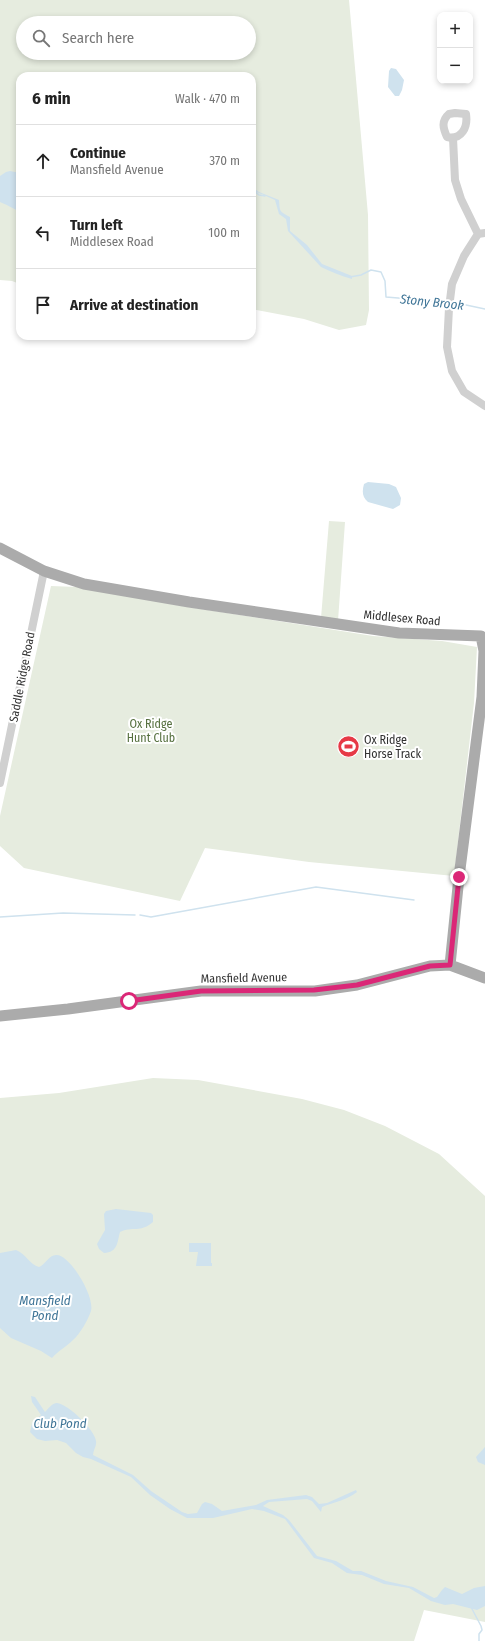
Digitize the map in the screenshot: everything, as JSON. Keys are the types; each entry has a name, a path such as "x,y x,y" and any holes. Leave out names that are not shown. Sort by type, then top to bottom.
{"main road":[{"name":"Middlesex Road","path":"0,548 44,571 84,584 189,602 399,633 483,635 484,651 482,697 459,877 450,965"},
{"name":"Mansfield Avenue","path":"0,1016 68,1009 201,991 314,990 357,985 430,966 450,965 485,978"}],"street":[{"path":"453,138 455,180 461,199 481,233 464,256 452,284 447,347 452,371 464,392 485,406"},
{"name":"Saddle Ridge Road","path":"0,783 44,571"}],"green space":[{"path":"0,0 349,0 368,215 369,310 366,325 339,330 304,319 256,310 256,72 16,72 16,282 0,280"},
{"path":"329,521 345,522 338,621 321,618"},
{"name":"Ox Ridge Hunt Club","path":"51,586 77,587 182,606 373,636 442,641 477,647 474,703 454,876 309,862 205,848 180,901 24,868 0,846 0,816"},
{"path":"153,1078 198,1080 302,1099 344,1110 385,1126 439,1154 485,1196 485,1622 424,1610 414,1641 0,1641 0,1098 59,1093"}],"water":[{"path":"391,68 396,69 404,80 399,96 395,96 388,87 389,71"},
{"path":"6,172 16,172 16,210 0,202 0,176"},
{"path":"256,190 279,200 281,211 290,217 290,231 307,245 322,264 352,276 352,279 321,267 288,231 286,219 279,214 275,200 256,192"},
{"path":"368,482 389,484 396,487 401,498 400,505 393,509 368,502 363,491 364,484"},
{"path":"116,1209 151,1213 153,1215 153,1222 144,1227 120,1232 114,1249 104,1253 99,1249 97,1244 105,1230 104,1214 106,1211"},
{"path":"189,1243 211,1243 212,1266 196,1266 198,1252 189,1252"},
{"name":"Mansfield Pond","path":"16,1250 39,1267 54,1255 62,1257 68,1261 80,1277 89,1296 91,1311 84,1327 76,1337 52,1358 41,1351 11,1338 0,1328 0,1253"},
{"name":"Club Pond","path":"31,1396 35,1397 45,1412 55,1403 62,1404 68,1408 86,1424 94,1436 96,1443 93,1455 133,1475 151,1491 182,1512 188,1514 197,1513 202,1504 205,1502 212,1504 222,1511 256,1505 267,1500 306,1495 312,1497 319,1504 327,1503 356,1490 357,1492 349,1497 322,1507 321,1512 312,1501 307,1499 269,1502 263,1506 283,1515 289,1520 317,1556 336,1561 353,1571 361,1571 386,1581 413,1587 434,1598 437,1597 445,1587 462,1594 474,1588 485,1586 485,1606 477,1610 453,1604 445,1605 431,1601 409,1588 384,1584 362,1575 347,1573 332,1563 314,1558 285,1519 264,1511 252,1509 213,1518 187,1518 170,1509 150,1495 131,1477 91,1459 83,1457 76,1453 66,1443 57,1440 45,1441 37,1439 30,1432 32,1423 41,1415 32,1402"},
{"path":"485,1447 485,1465 478,1462 476,1457"}],"waterway":[{"name":"Stony Brook","path":"256,192 259,195 265,196"},
{"name":"Stony Brook","path":"350,277 361,275 371,270 381,272 385,281 386,297 446,302"},
{"name":"Stony Brook","path":"452,302 485,309"},
{"path":"140,915 151,917 316,887 414,900"},
{"path":"0,917 63,913 135,915"},
{"path":"471,1607 482,1630 479,1634 479,1641"}],"place":[{"name":"Ox Ridge Horse Track","path":"348,747"}],"route":[{"path":"129,1001 201,991 314,990 357,985 430,966 450,965 459,877"}]}
